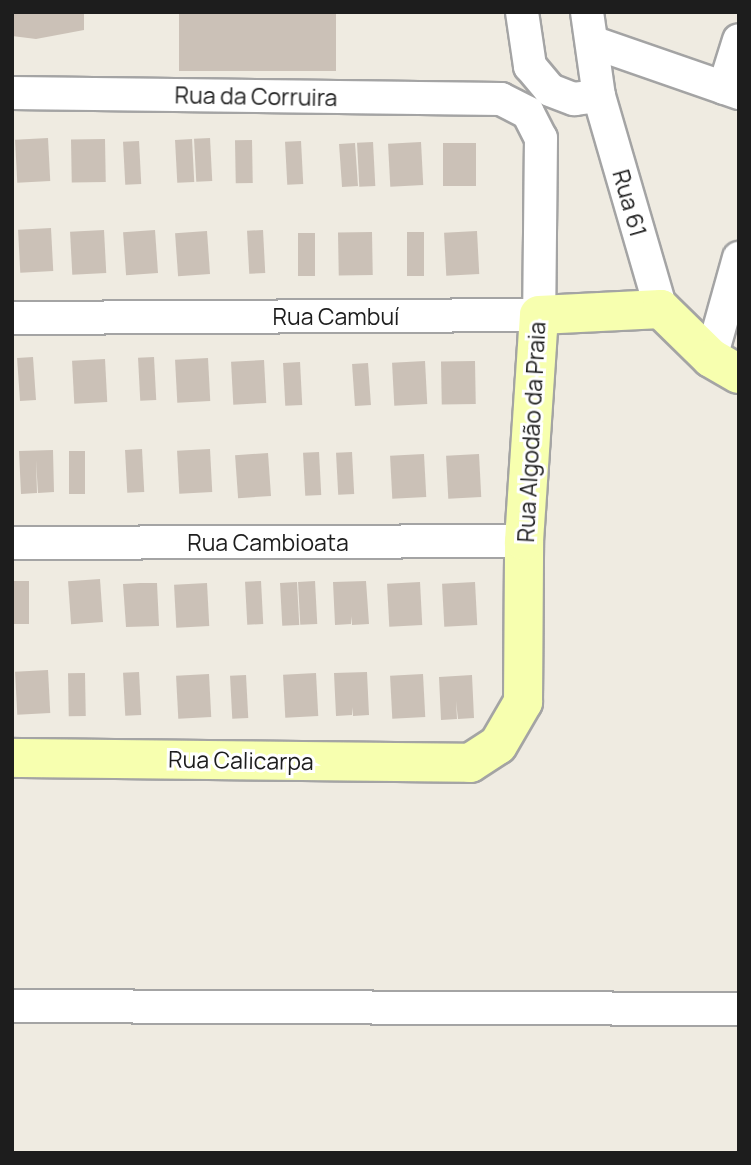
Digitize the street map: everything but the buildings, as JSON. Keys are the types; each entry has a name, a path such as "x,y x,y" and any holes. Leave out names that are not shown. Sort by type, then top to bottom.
{"street":[{"path":"522,12 530,66 550,90 574,99 598,96"},
{"path":"589,27 731,90 739,40"},
{"name":"Rua 61","path":"589,27 598,96 661,309"},
{"name":"Rua da Corruira","path":"12,93 501,99"},
{"name":"Rua Algodão da Praia","path":"471,763 498,745 523,702 524,541 538,315 541,138 528,113 501,99"},
{"path":"725,366 739,258"},
{"path":"661,309 725,366"},
{"name":"Rua Cambuí","path":"12,318 538,315 661,309"},
{"name":"Rua Cambioata","path":"12,543 524,541"},
{"name":"Rua Calicarpa","path":"12,758 471,763"},
{"path":"12,1006 739,1009"}]}
